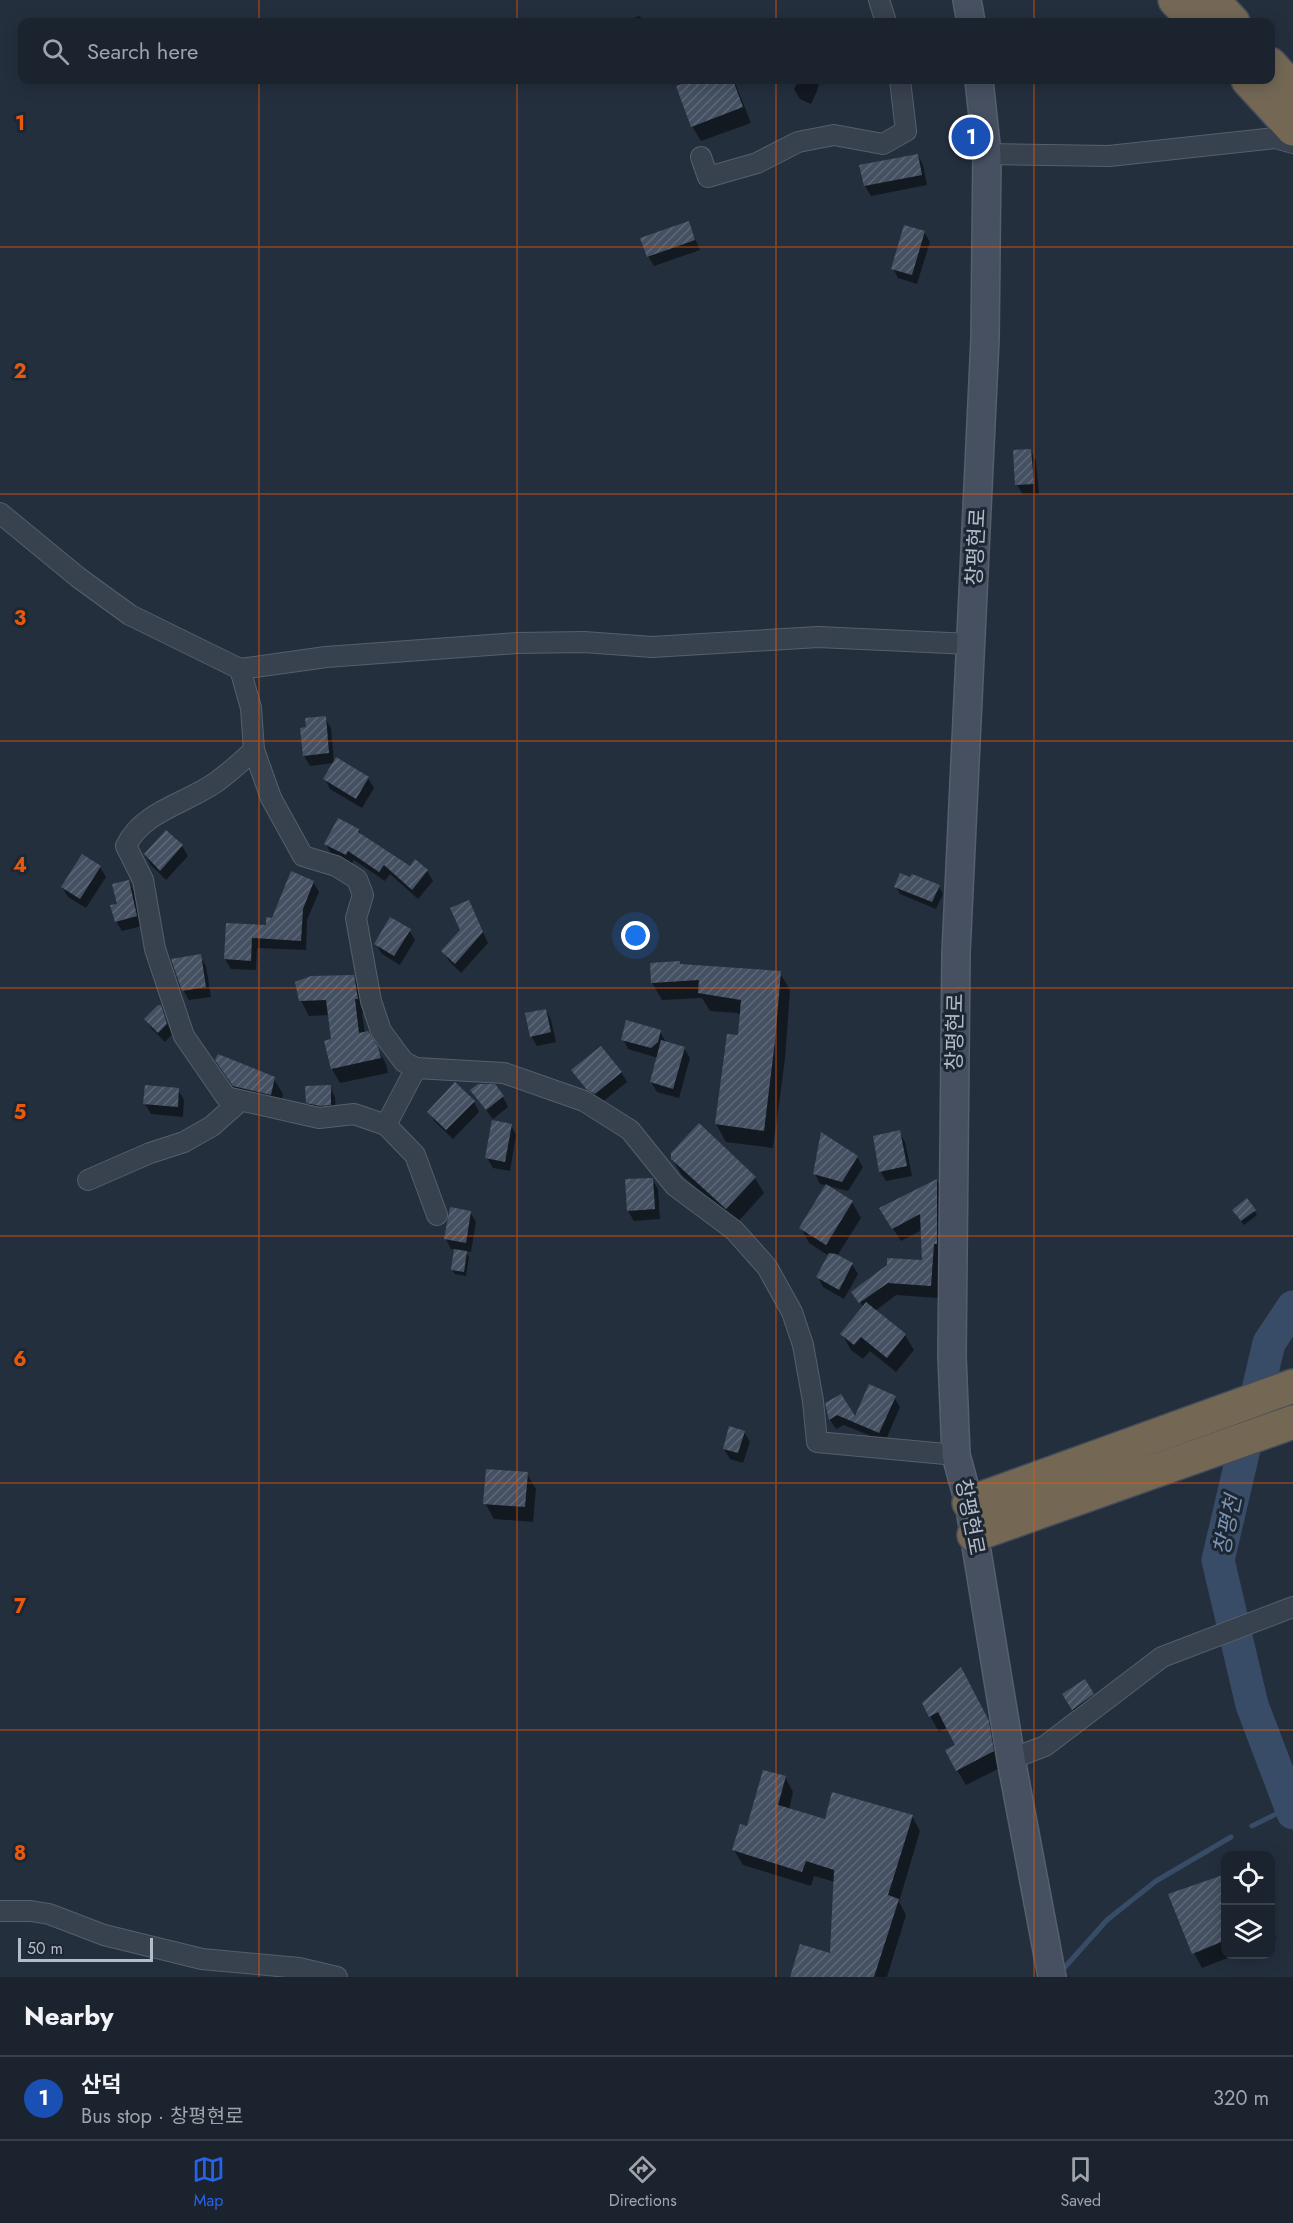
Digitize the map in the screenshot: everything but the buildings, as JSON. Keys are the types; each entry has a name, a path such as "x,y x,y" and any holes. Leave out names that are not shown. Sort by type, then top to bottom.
{"highway":[{"path":"1175,0 1192,18"},
{"path":"1212,0 1229,18"},
{"path":"1275,69 1293,89"},
{"path":"1252,84 1293,129"},
{"path":"969,1503 1293,1386"},
{"path":"974,1535 1293,1422"}],"main road":[{"path":"967,0 970,18"},
{"name":"창평현로","path":"979,84 987,154 985,339 956,952 952,1356 956,1455 969,1503 1011,1760 1053,1977"}],"street":[{"path":"879,0 885,18"},
{"path":"701,157 708,177 757,163 798,142 834,135 883,144 906,131 900,84"},
{"path":"987,154 1109,156 1275,138 1293,143"},
{"path":"0,513 79,578 130,615 240,669 326,657 517,643 584,642 652,646 818,637 971,644"},
{"path":"240,669 251,708 254,750 271,798 303,856 336,866 357,879 363,895 356,918 371,1001 381,1031 404,1062 416,1068 504,1073 584,1101 630,1130 675,1186 734,1230 767,1268 792,1312 802,1345 813,1401 817,1442 956,1455"},
{"path":"254,750 218,781 166,808 132,833 126,846 143,880 156,949 184,1036 226,1097 319,1118 354,1114 386,1125 415,1155 436,1215"},
{"path":"386,1125 416,1068"},
{"path":"87,1180 150,1153 184,1142 212,1126 240,1101"},
{"path":"1011,1760 1045,1746 1162,1657 1293,1607"},
{"path":"0,1911 49,1914 104,1935 202,1959 299,1968 337,1977"}],"waterway":[{"name":"창평천","path":"1293,1307 1269,1343 1218,1560 1252,1705 1293,1813"},
{"path":"1252,1826 1290,1807"},
{"path":"1065,1967 1107,1920 1156,1881 1231,1837"}],"place":[{"name":"산덕","path":"971,137"}]}
